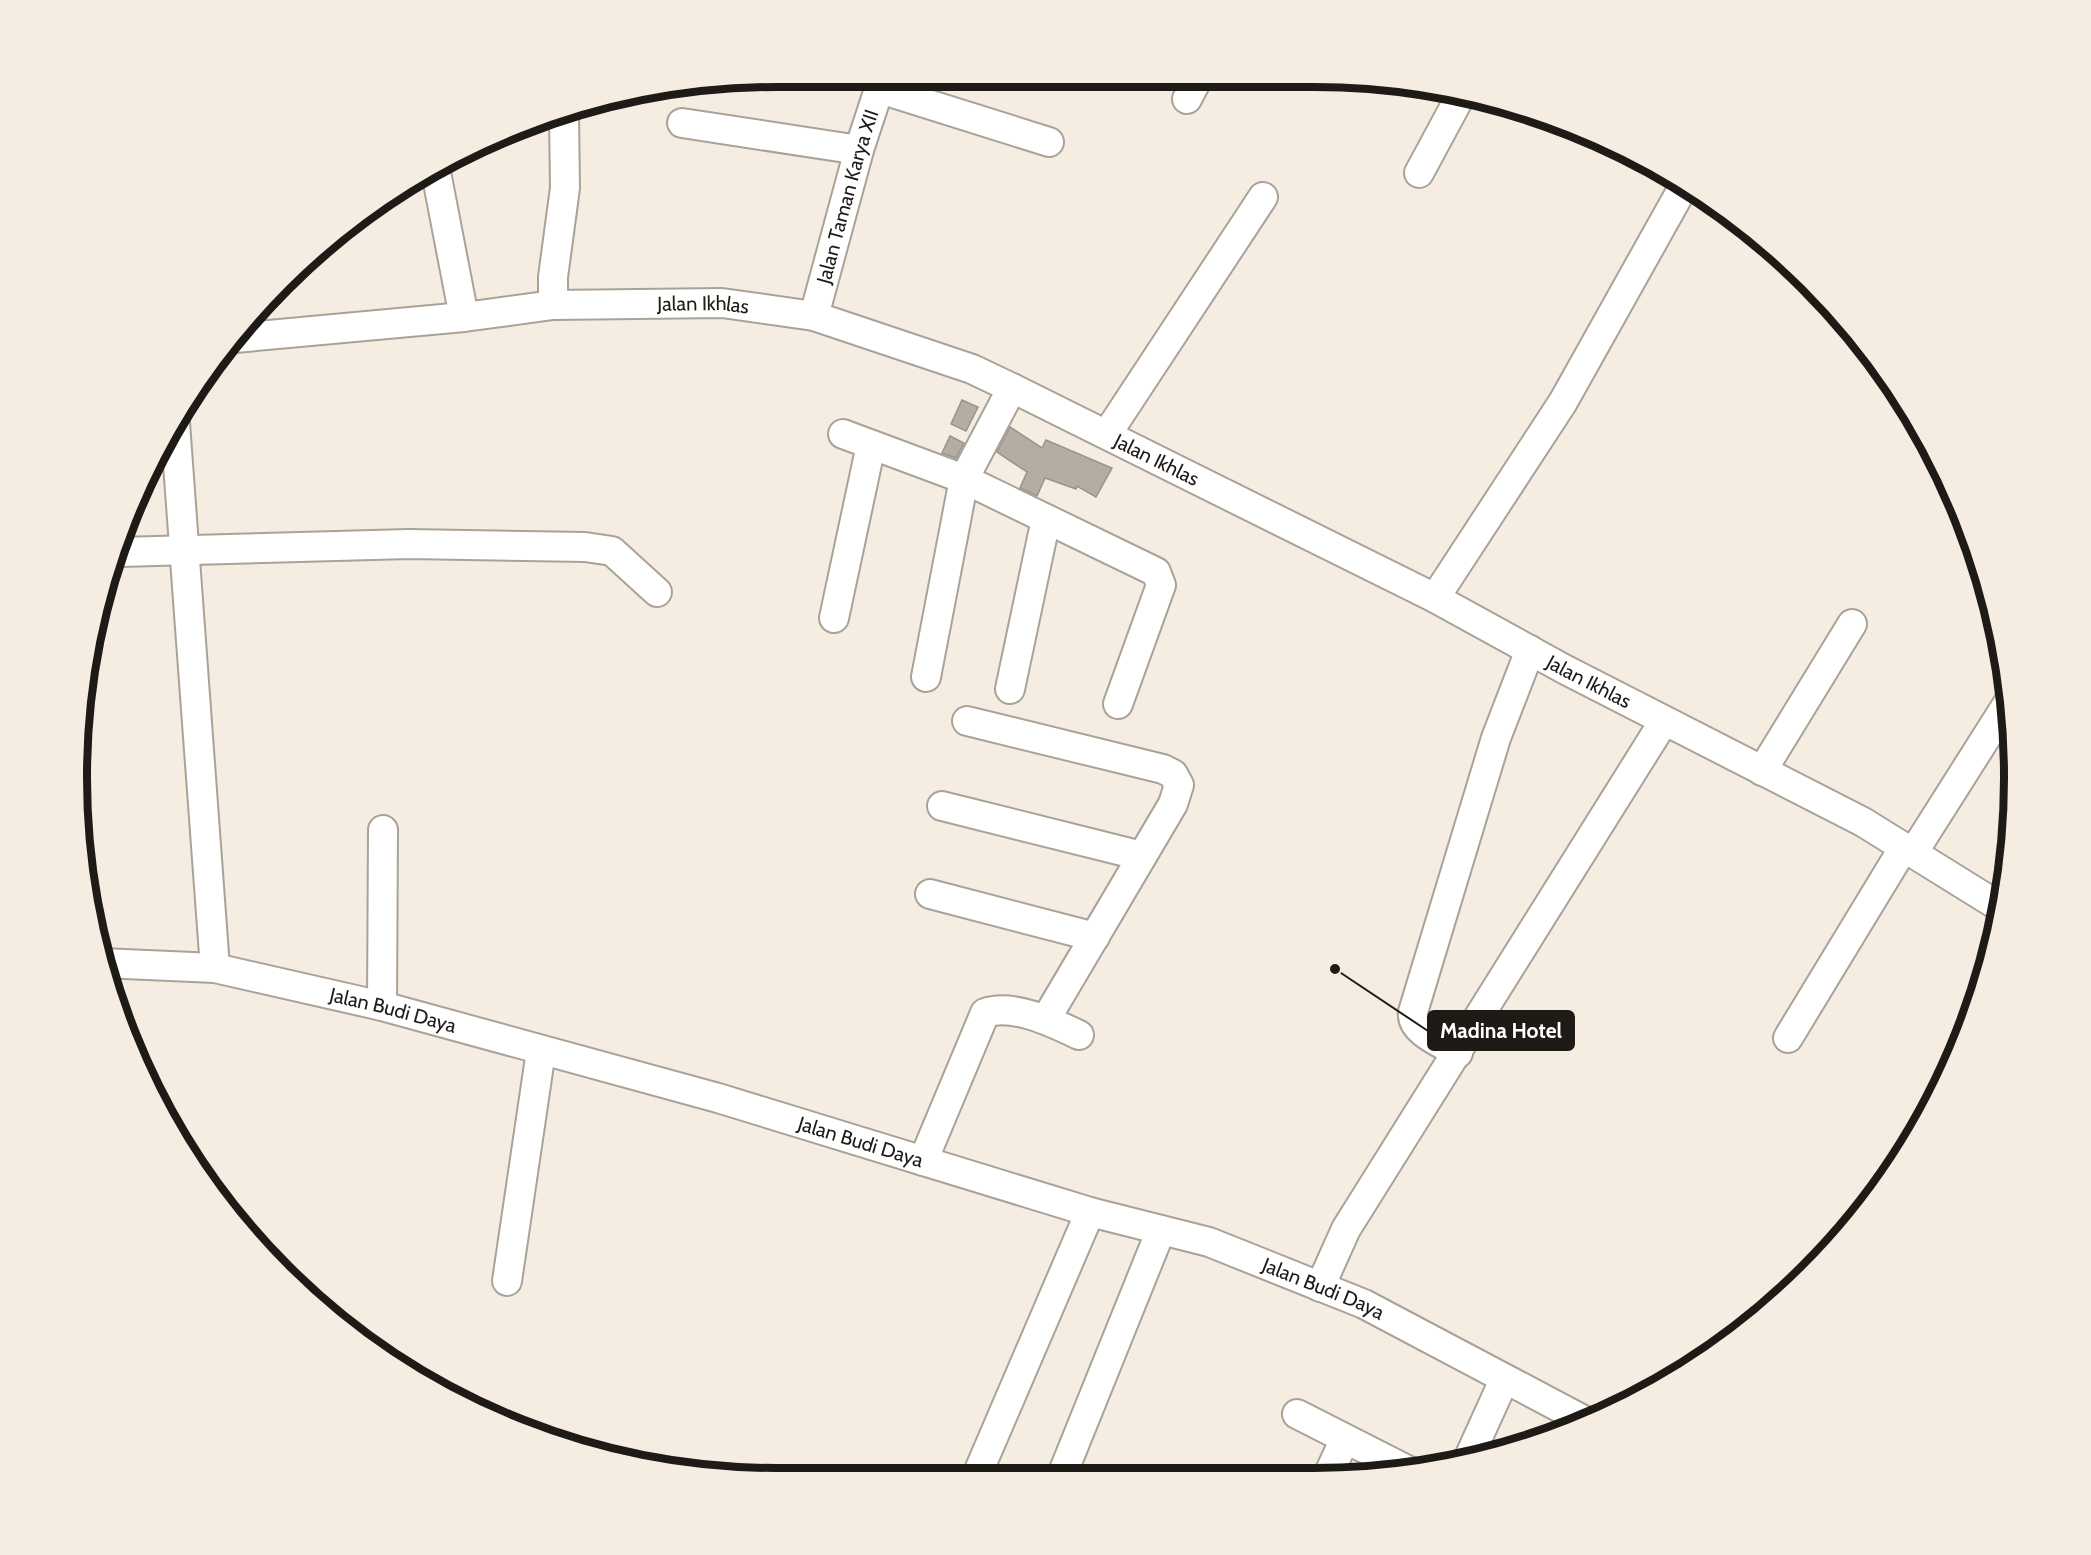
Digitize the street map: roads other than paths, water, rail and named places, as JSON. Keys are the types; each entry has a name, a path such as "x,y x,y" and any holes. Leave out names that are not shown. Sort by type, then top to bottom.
{"street":[{"name":"Jalan Taman Karya XII","path":"814,315 860,150 881,87"},
{"path":"893,87 1049,142"},
{"path":"1419,173 1457,102"},
{"path":"553,305 553,277 565,188 564,122"},
{"path":"682,123 860,150"},
{"path":"437,177 464,317"},
{"path":"1436,598 1563,402 1680,193"},
{"path":"1107,434 1263,197"},
{"name":"Jalan Ikhlas","path":"246,337 464,317 553,305 722,303 814,315 972,369 1107,434 1436,598 1664,721 1863,822 1993,902"},
{"path":"926,677 964,479 1012,388"},
{"path":"843,434 964,479 1156,572 1161,585 1118,704"},
{"path":"176,439 214,968"},
{"path":"834,618 872,445"},
{"path":"1010,689 1046,519"},
{"path":"126,552 409,544 585,547 612,551 657,592"},
{"path":"1762,771 1852,624"},
{"path":"1458,1053 1418,1028 1413,1016 1496,738 1530,650"},
{"path":"1788,1038 1908,850 2001,713"},
{"path":"1320,1287 1346,1229 1664,721"},
{"path":"967,722 1163,769 1173,774 1179,785 1178,792 1142,856 1046,1019"},
{"path":"942,806 1142,856"},
{"path":"382,1006 383,830"},
{"path":"930,894 1095,937"},
{"name":"Jalan Budi Daya","path":"113,964 214,968 382,1006 718,1098 1090,1212 1209,1242 1364,1304 1575,1416"},
{"path":"923,1161 985,1013 995,1009 1046,1019 1079,1035"},
{"path":"507,1281 541,1051"},
{"path":"980,1468 1090,1212"},
{"path":"1065,1468 1161,1230"},
{"path":"1473,1449 1504,1380"},
{"path":"1297,1414 1392,1463"},
{"path":"1332,1468 1345,1439"}],"place":[{"name":"Madina Hotel","path":"1335,969"}]}
